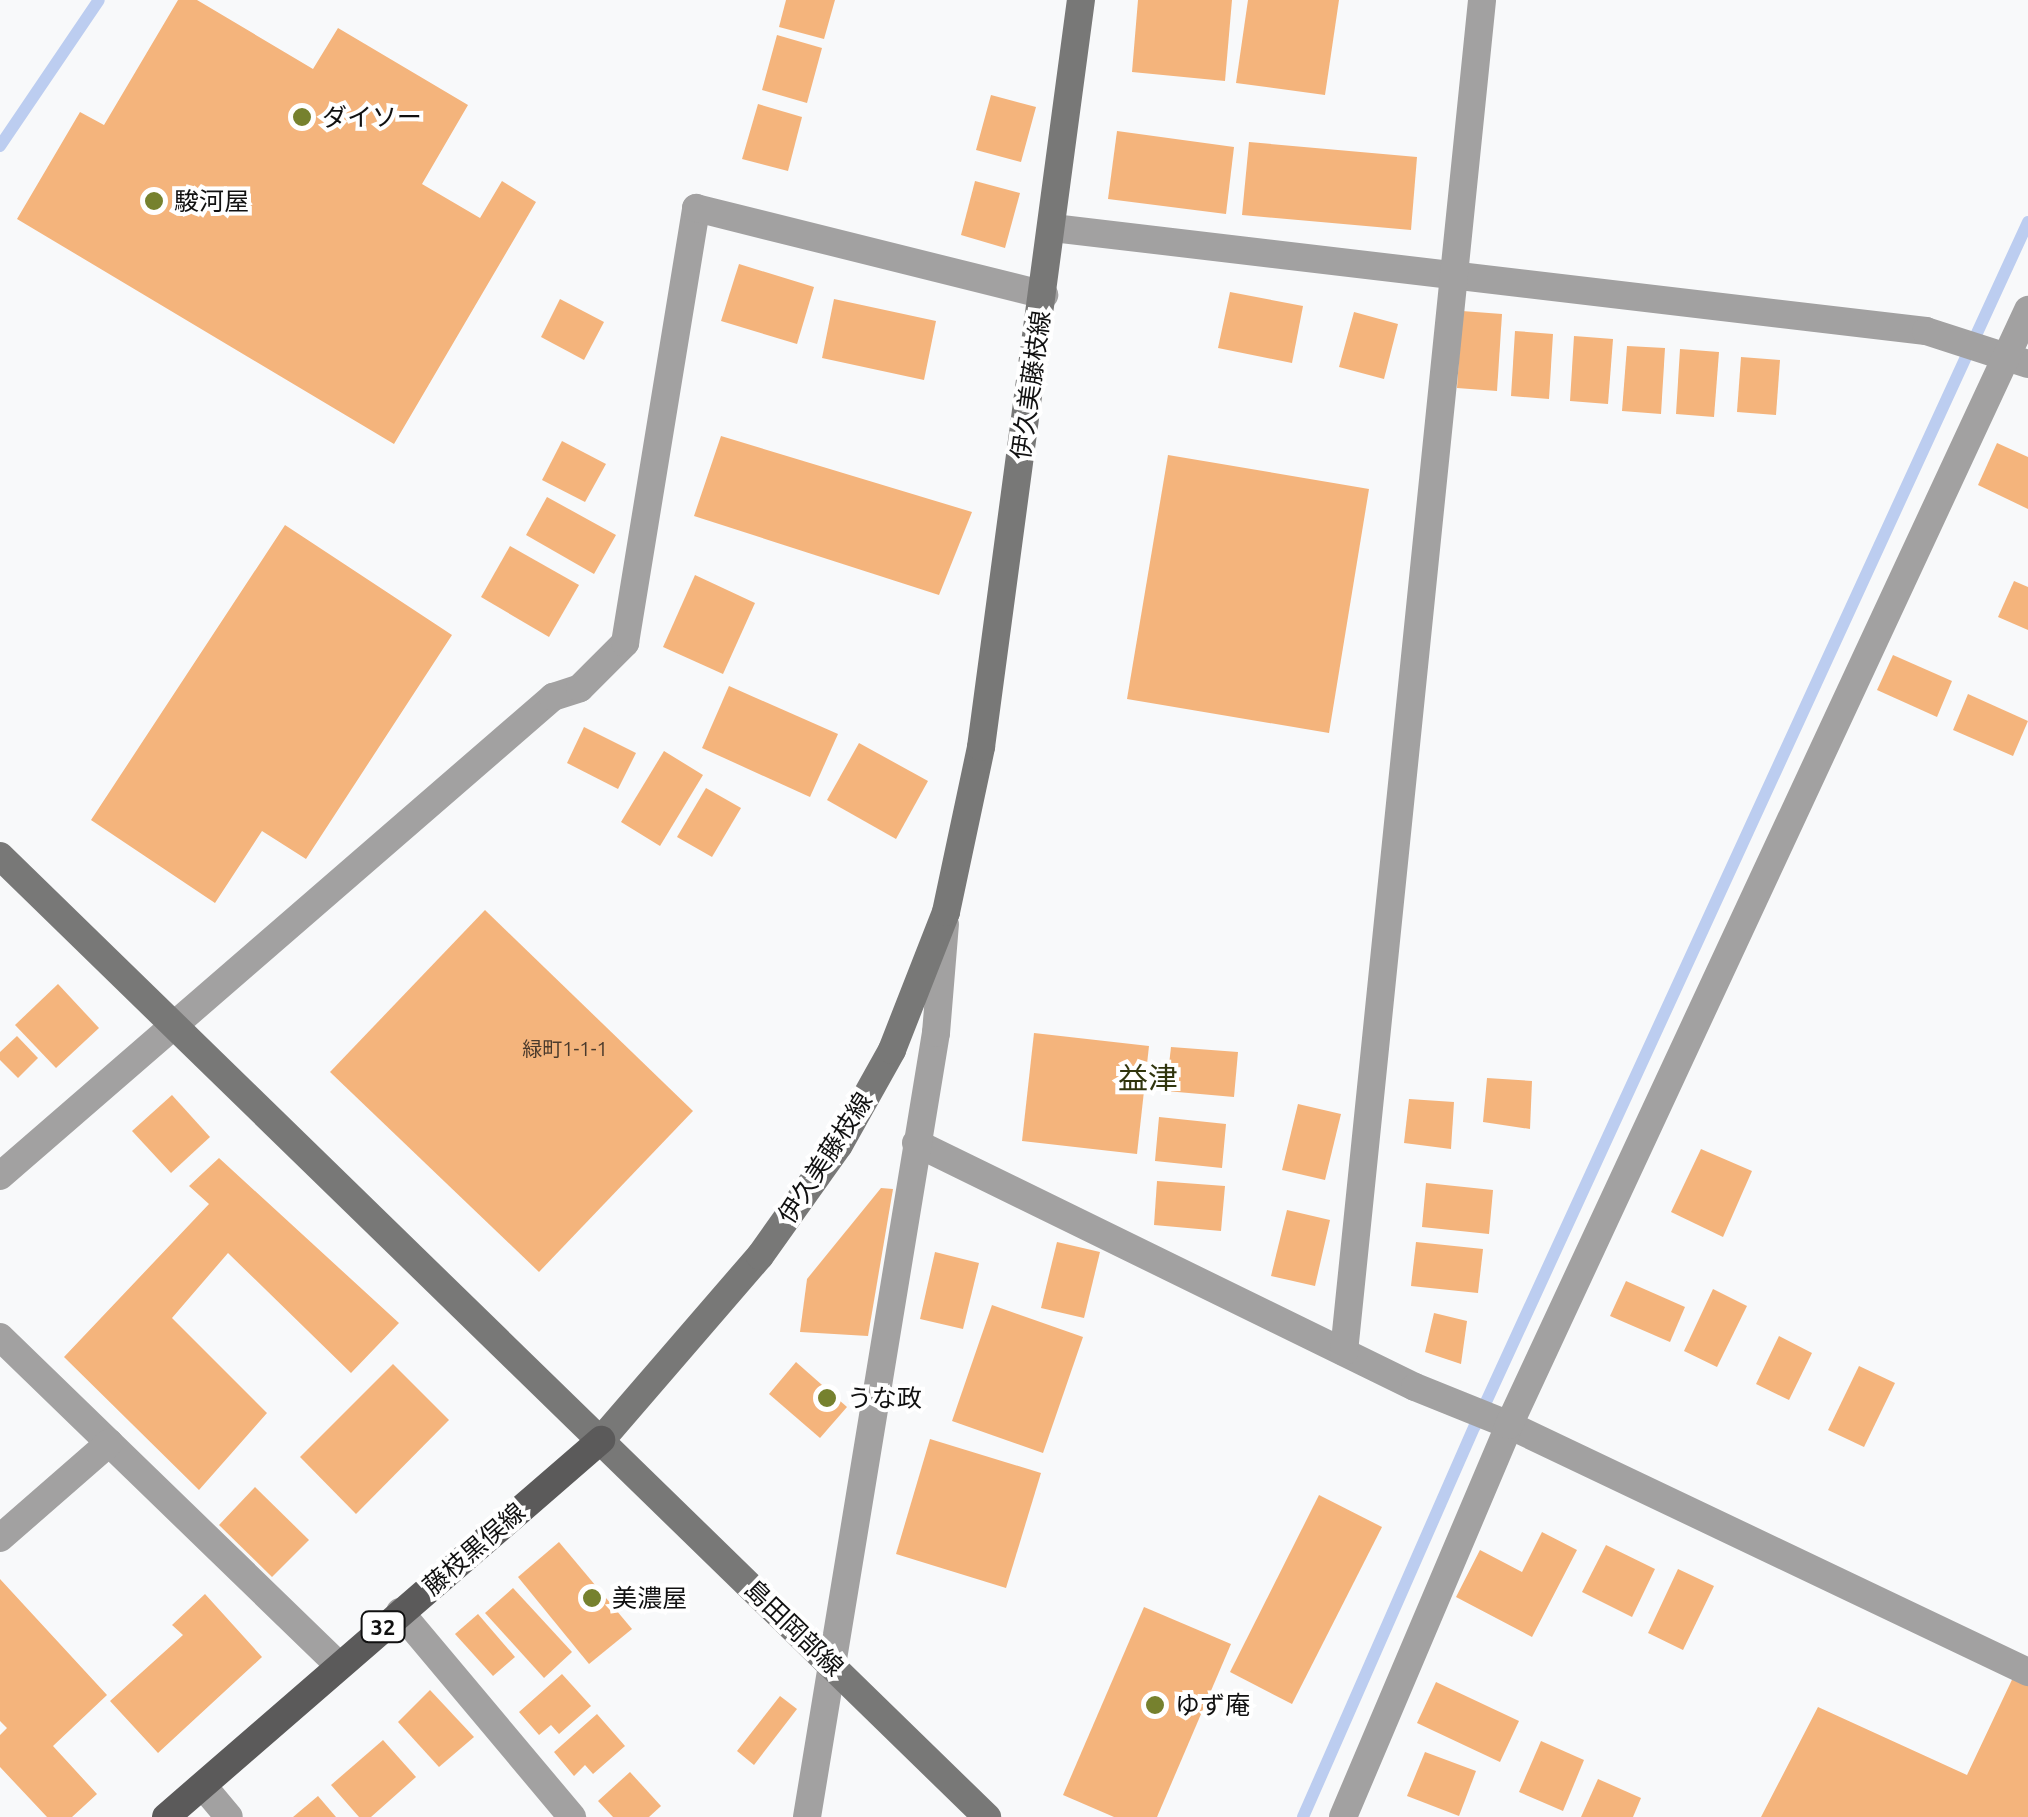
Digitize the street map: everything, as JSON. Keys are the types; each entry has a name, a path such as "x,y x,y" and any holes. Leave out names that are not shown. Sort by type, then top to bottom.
{"main road":[{"name":"伊久美藤枝線","path":"601,1440 760,1256 838,1145 892,1050 946,912 981,747 1081,0"},
{"path":"0,856 601,1440"},
{"name":"藤枝黒俣線","path":"166,1817 601,1440"},
{"name":"島田岡部線","path":"601,1440 987,1817"}],"street":[{"path":"1344,1352 1482,0"},
{"path":"0,1176 554,697 580,688 625,644 696,208 1044,294"},
{"path":"1052,228 1926,331 2018,360"},
{"path":"1343,1817 1510,1424 2018,360 2028,310"},
{"path":"807,1817 936,1033 946,912"},
{"path":"916,1143 1416,1387 1510,1424 2028,1672"},
{"path":"0,1338 339,1666"},
{"path":"0,1538 110,1444"},
{"path":"400,1612 572,1817"},
{"path":"202,1786 229,1817"}],"building":[{"path":"178,0 197,0 313,69 338,28 468,105 422,184 480,218 502,181 536,202 394,444 17,219 80,112 104,125"},
{"path":"786,0 835,0 824,39 779,27"},
{"path":"1138,0 1232,0 1225,81 1132,72"},
{"path":"1248,0 1339,0 1325,95 1236,83"},
{"path":"777,35 822,48 807,103 762,90"},
{"path":"991,95 1036,107 1021,162 976,150"},
{"path":"758,104 802,117 788,171 742,159"},
{"path":"1117,131 1234,147 1226,214 1108,199"},
{"path":"1249,142 1417,157 1411,230 1242,215"},
{"path":"975,181 1020,193 1005,248 961,235"},
{"path":"739,264 814,287 797,344 721,321"},
{"path":"1230,292 1303,306 1292,363 1218,348"},
{"path":"560,299 604,322 584,360 541,337"},
{"path":"834,299 936,321 924,380 822,358"},
{"path":"1462,311 1502,314 1497,391 1457,388"},
{"path":"1354,312 1398,324 1384,379 1339,367"},
{"path":"1515,331 1553,334 1549,399 1511,396"},
{"path":"1574,336 1613,339 1608,404 1570,401"},
{"path":"1627,346 1665,348 1661,414 1622,411"},
{"path":"1680,349 1719,352 1714,417 1676,414"},
{"path":"1741,357 1780,360 1776,415 1737,412"},
{"path":"721,436 972,512 939,595 694,516"},
{"path":"562,441 606,464 585,502 542,480"},
{"path":"1997,443 2028,457 2028,509 1978,485"},
{"path":"1168,455 1369,489 1329,733 1127,699"},
{"path":"547,497 616,535 594,574 526,535"},
{"path":"285,525 452,635 306,859 262,831 215,903 91,820"},
{"path":"510,546 579,585 549,637 481,597"},
{"path":"695,575 755,603 723,674 663,647"},
{"path":"2014,581 2028,587 2028,630 1998,617"},
{"path":"1893,655 1952,681 1937,717 1877,690"},
{"path":"729,686 838,734 810,797 702,748"},
{"path":"1968,694 2028,721 2013,756 1953,730"},
{"path":"584,727 636,753 618,789 567,763"},
{"path":"859,743 928,781 896,839 827,800"},
{"path":"664,751 703,775 660,846 621,822"},
{"path":"706,788 741,808 712,857 677,837"},
{"path":"485,910 693,1111 539,1272 330,1072"},
{"path":"58,984 99,1028 56,1068 15,1025"},
{"path":"1034,1033 1149,1046 1137,1154 1022,1141"},
{"path":"17,1036 38,1058 18,1078 0,1060 0,1052"},
{"path":"1171,1047 1238,1052 1234,1097 1166,1091"},
{"path":"1487,1078 1532,1081 1530,1129 1483,1122"},
{"path":"172,1095 210,1137 171,1173 132,1131"},
{"path":"1409,1099 1454,1102 1451,1149 1404,1143"},
{"path":"1298,1104 1341,1114 1325,1180 1282,1170"},
{"path":"1159,1117 1226,1124 1222,1168 1155,1161"},
{"path":"1701,1149 1752,1171 1723,1237 1671,1212"},
{"path":"219,1158 399,1323 351,1373 228,1253 172,1318 267,1413 199,1490 64,1357 209,1204 189,1186"},
{"path":"1157,1181 1225,1186 1221,1231 1154,1225"},
{"path":"1426,1183 1493,1190 1489,1234 1422,1227"},
{"path":"881,1188 893,1189 868,1336 800,1332 807,1279"},
{"path":"1287,1210 1330,1220 1315,1286 1271,1276"},
{"path":"1057,1242 1100,1252 1084,1318 1041,1308"},
{"path":"1416,1242 1483,1249 1478,1293 1411,1286"},
{"path":"935,1252 979,1263 963,1329 920,1319"},
{"path":"1626,1281 1685,1307 1670,1342 1610,1316"},
{"path":"1713,1289 1747,1306 1717,1367 1684,1351"},
{"path":"992,1305 1083,1337 1043,1453 952,1421"},
{"path":"1434,1313 1467,1321 1461,1364 1425,1352"},
{"path":"1779,1336 1812,1353 1789,1400 1756,1384"},
{"path":"796,1362 847,1407 820,1438 769,1394"},
{"path":"393,1364 449,1420 356,1514 300,1457"},
{"path":"1859,1366 1895,1383 1864,1447 1828,1430"},
{"path":"930,1439 1041,1473 1006,1588 896,1554"},
{"path":"255,1487 309,1540 272,1577 219,1525"},
{"path":"1319,1495 1382,1527 1292,1704 1230,1672"},
{"path":"1542,1532 1577,1550 1532,1637 1456,1597 1480,1550 1522,1572"},
{"path":"559,1542 632,1629 589,1664 518,1577"},
{"path":"1606,1545 1655,1569 1632,1617 1582,1592"},
{"path":"1678,1569 1714,1586 1683,1650 1648,1633"},
{"path":"0,1579 107,1695 53,1746 97,1794 72,1817 47,1817 0,1767 0,1735 7,1728 0,1721"},
{"path":"513,1588 572,1652 544,1678 485,1613"},
{"path":"205,1594 262,1657 158,1753 110,1701 183,1635 172,1625"},
{"path":"1144,1607 1231,1644 1157,1817 1114,1817 1063,1795"},
{"path":"478,1614 515,1657 493,1676 455,1634"},
{"path":"2018,1667 2028,1673 2028,1817 1761,1817 1818,1707 1967,1775"},
{"path":"562,1674 591,1706 559,1734 551,1725 539,1735 519,1712"},
{"path":"1436,1682 1519,1721 1500,1762 1417,1723"},
{"path":"430,1690 474,1737 439,1767 398,1722"},
{"path":"780,1696 797,1709 754,1765 737,1751"},
{"path":"597,1714 625,1746 593,1774 585,1765 574,1776 554,1752"},
{"path":"383,1740 416,1777 371,1817 359,1817 331,1785"},
{"path":"1541,1741 1584,1760 1563,1811 1519,1792"},
{"path":"1425,1752 1476,1771 1459,1816 1407,1796"},
{"path":"630,1772 661,1806 649,1817 613,1817 598,1801"},
{"path":"1598,1779 1641,1798 1633,1817 1581,1817"},
{"path":"318,1796 336,1817 293,1817"}],"waterway":[{"path":"0,146 99,0"},
{"path":"1303,1817 1475,1426 2028,222"}],"place":[{"name":"ダイソー","path":"302,117"},
{"name":"駿河屋","path":"154,201"},
{"name":"うな政","path":"827,1398"},
{"name":"美濃屋","path":"592,1598"},
{"name":"ゆず庵","path":"1155,1705"}],"district":[{"name":"益津","path":"1148,1078"}]}
